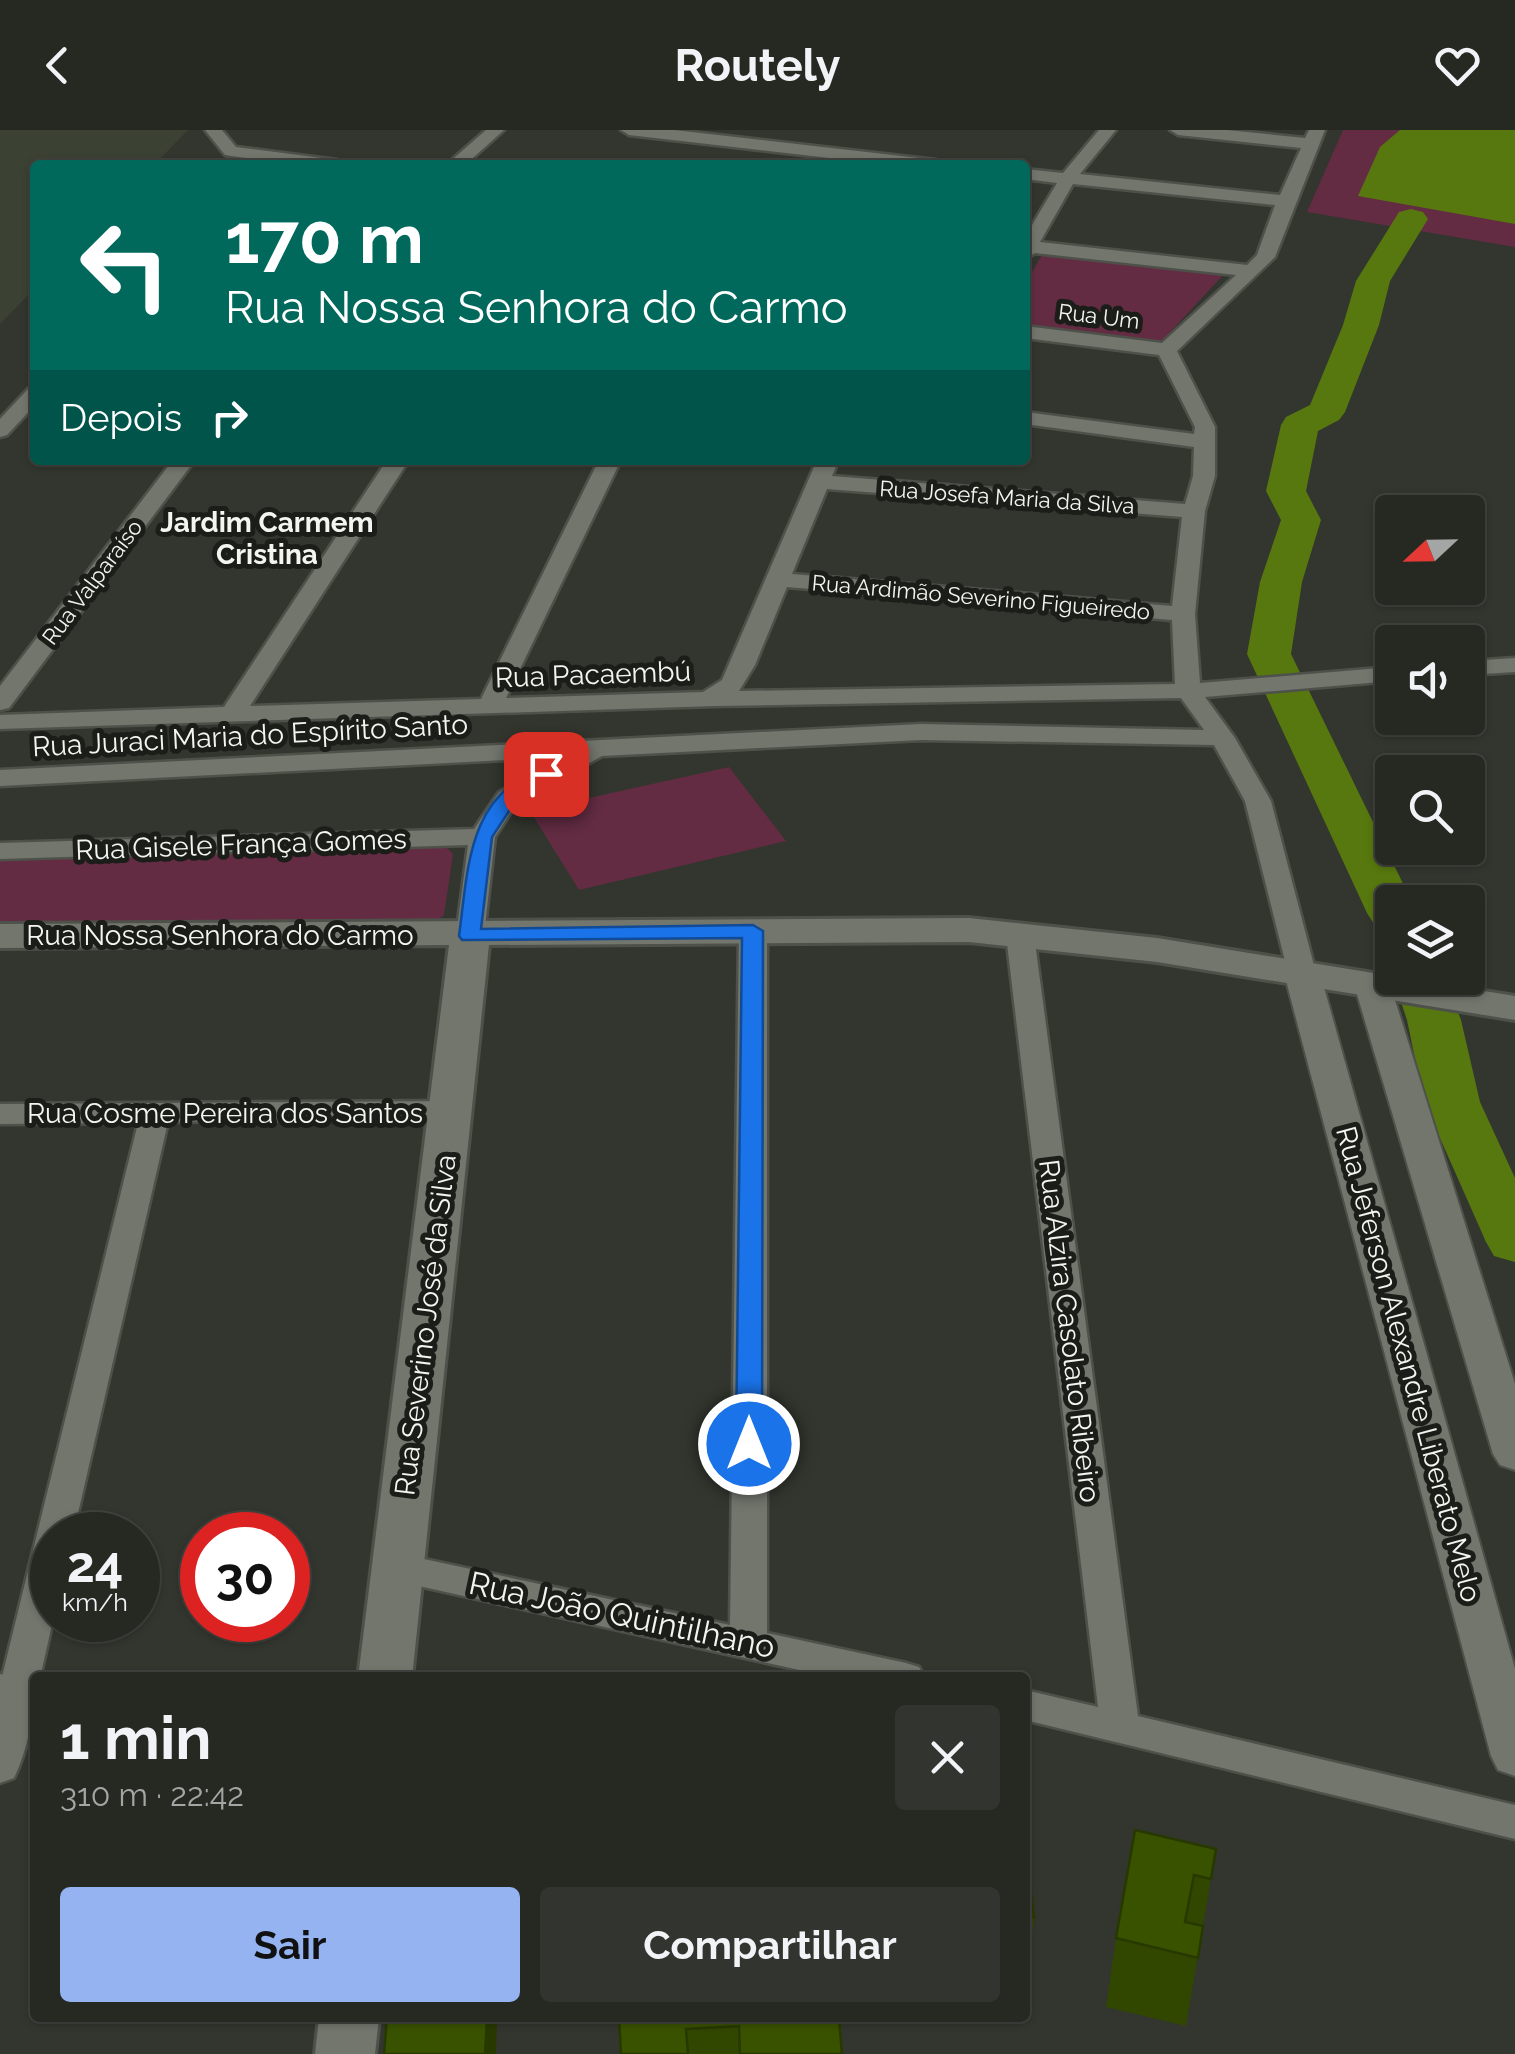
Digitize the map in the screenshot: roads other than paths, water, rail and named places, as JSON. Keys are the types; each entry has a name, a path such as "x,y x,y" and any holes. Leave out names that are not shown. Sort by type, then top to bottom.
{"main road":[{"path":"467,954 492,952 530,935 970,930 1157,950 1375,984"},
{"name":"Rua Nossa Senhora do Carmo","path":"0,936 467,954"},
{"name":"Rua Severino José da Silva","path":"386,1672 467,954"},
{"path":"1440,995 1515,1008"},
{"path":"345,2054 349,2022"}],"street":[{"path":"461,160 496,130"},
{"path":"628,130 838,160"},
{"path":"1030,241 1068,178 1108,130"},
{"path":"1178,130 1315,137 1266,257 1167,350 1205,427 1204,476 1194,511 1183,614 1188,690 1258,800 1302,973"},
{"path":"219,133 243,160"},
{"path":"1030,174 1286,201"},
{"path":"1030,248 1252,271"},
{"name":"Rua Um","path":"1030,333 1167,350"},
{"path":"0,431 30,398"},
{"path":"1030,419 1205,442"},
{"name":"Rua Valparaíso","path":"0,703 180,465"},
{"path":"231,716 395,465"},
{"path":"488,709 608,465"},
{"path":"710,700 732,685 824,471"},
{"name":"Rua Josefa Maria da Silva","path":"824,471 1194,511"},
{"name":"Rua Ardimão Severino Figueiredo","path":"780,580 1183,614"},
{"path":"1485,667 1515,665"},
{"name":"Rua Pacaembú","path":"0,722 1188,690 1375,675"},
{"name":"Rua Severino José da Silva","path":"467,954 482,837 508,798 546,774 710,700"},
{"name":"Rua Juraci Maria do Espírito Santo","path":"0,778 921,732 1222,738"},
{"name":"Rua Gisele França Gomes","path":"0,852 482,837"},
{"path":"748,1640 753,931"},
{"name":"Rua Alzira Casolato Ribeiro","path":"1020,934 1120,1728"},
{"name":"Rua Jeferson Alexandre Liberato Melo","path":"1302,973 1515,1756"},
{"path":"1388,995 1515,1454"},
{"name":"Rua Cosme Pereira dos Santos","path":"0,1114 450,1111"},
{"path":"60,1512 155,1114"},
{"name":"Rua João Quintilhano","path":"396,1567 748,1640 881,1672"},
{"path":"0,1768 30,1642"},
{"path":"1030,1707 1515,1822"}],"waterway":[{"path":"1379,885 1269,654 1281,582 1301,520 1286,491 1300,425 1326,412 1361,325 1373,281 1411,219"},
{"path":"1425,995 1452,1102 1515,1242"}],"district":[{"name":"Jardim Carmem Cristina","path":"267,538"}]}
